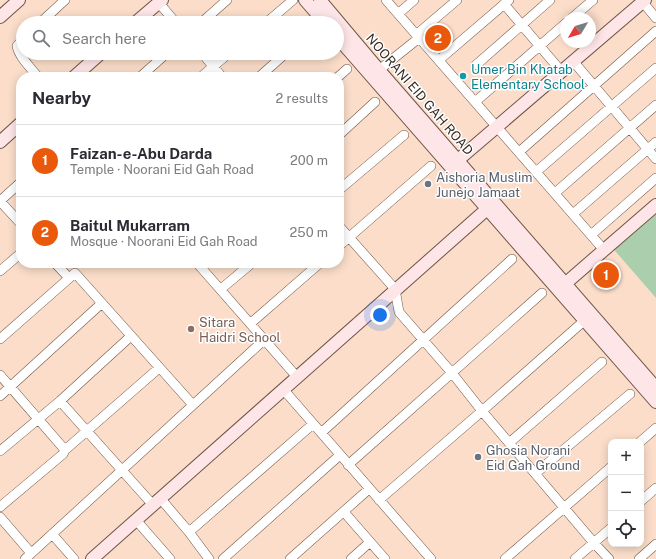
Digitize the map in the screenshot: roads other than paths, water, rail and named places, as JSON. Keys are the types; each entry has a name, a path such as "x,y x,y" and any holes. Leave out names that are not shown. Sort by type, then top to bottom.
{"main road":[{"path":"0,17 19,0"},
{"path":"305,0 319,16"},
{"name":"NOORANI EID GAH ROAD","path":"320,0 333,16"},
{"path":"144,16 160,1"},
{"path":"458,160 643,1"},
{"name":"NOORANI EID GAH ROAD","path":"344,28 656,388"},
{"name":"NOORANI EID GAH ROAD","path":"344,45 656,402"},
{"path":"80,72 93,60"},
{"path":"1,139 16,127"},
{"path":"566,283 656,205"},
{"path":"92,559 487,209"}],"street":[{"path":"48,16 65,0"},
{"path":"209,16 227,0"},
{"path":"274,16 293,0"},
{"path":"386,0 604,250"},
{"path":"398,14 414,0"},
{"path":"379,70 457,0"},
{"path":"476,65 550,0"},
{"path":"579,12 593,0"},
{"path":"160,1 171,16"},
{"path":"643,1 656,18"},
{"path":"439,60 506,2 521,25 561,71"},
{"path":"475,102 560,29"},
{"path":"519,152 656,31"},
{"path":"25,60 34,72"},
{"path":"146,72 159,60"},
{"path":"208,60 218,72"},
{"path":"206,72 220,60"},
{"path":"265,72 278,60"},
{"path":"573,61 656,159"},
{"path":"536,172 656,68"},
{"path":"343,72 346,69"},
{"path":"344,130 375,102"},
{"path":"555,193 656,105"},
{"path":"344,186 404,135"},
{"path":"573,214 656,142"},
{"path":"344,242 431,166"},
{"path":"591,235 656,178"},
{"path":"16,187 0,201 16,218"},
{"path":"0,216 8,209"},
{"path":"344,232 395,289 399,312 609,559"},
{"path":"0,271 16,257"},
{"path":"321,433 512,259"},
{"path":"60,268 69,278"},
{"path":"202,268 297,377"},
{"path":"221,289 246,268"},
{"path":"251,323 314,268"},
{"path":"0,339 75,273 193,405"},
{"path":"348,465 542,293"},
{"path":"0,396 102,303"},
{"path":"378,500 585,320"},
{"path":"0,451 60,400 131,336"},
{"path":"0,517 28,556 265,339"},
{"path":"509,442 602,362"},
{"path":"0,507 63,454 65,450 159,368"},
{"path":"0,375 65,450"},
{"path":"283,390 378,500 432,559"},
{"path":"536,473 630,394"},
{"path":"60,400 122,471 190,532 205,557"},
{"path":"190,532 313,424"},
{"path":"643,439 656,428"},
{"path":"223,559 340,455"},
{"path":"505,559 608,470"},
{"path":"644,498 656,488"},
{"path":"290,559 369,489"},
{"path":"344,512 386,559"},
{"path":"136,520 170,559"},
{"path":"575,559 608,531"},
{"path":"52,534 74,559"},
{"path":"351,559 370,542"},
{"path":"639,559 656,544"}],"place":[{"name":"Baitul Mukarram","path":"438,38"},
{"name":"Umer Bin Khatab Elementary School","path":"463,76"},
{"name":"Aishoria Muslim Junejo Jamaat","path":"428,184"},
{"name":"Faizan-e-Abu Darda","path":"606,275"},
{"name":"Sitara Haidri School","path":"191,329"},
{"name":"Ghosia Norani Eid Gah Ground","path":"478,457"}]}
